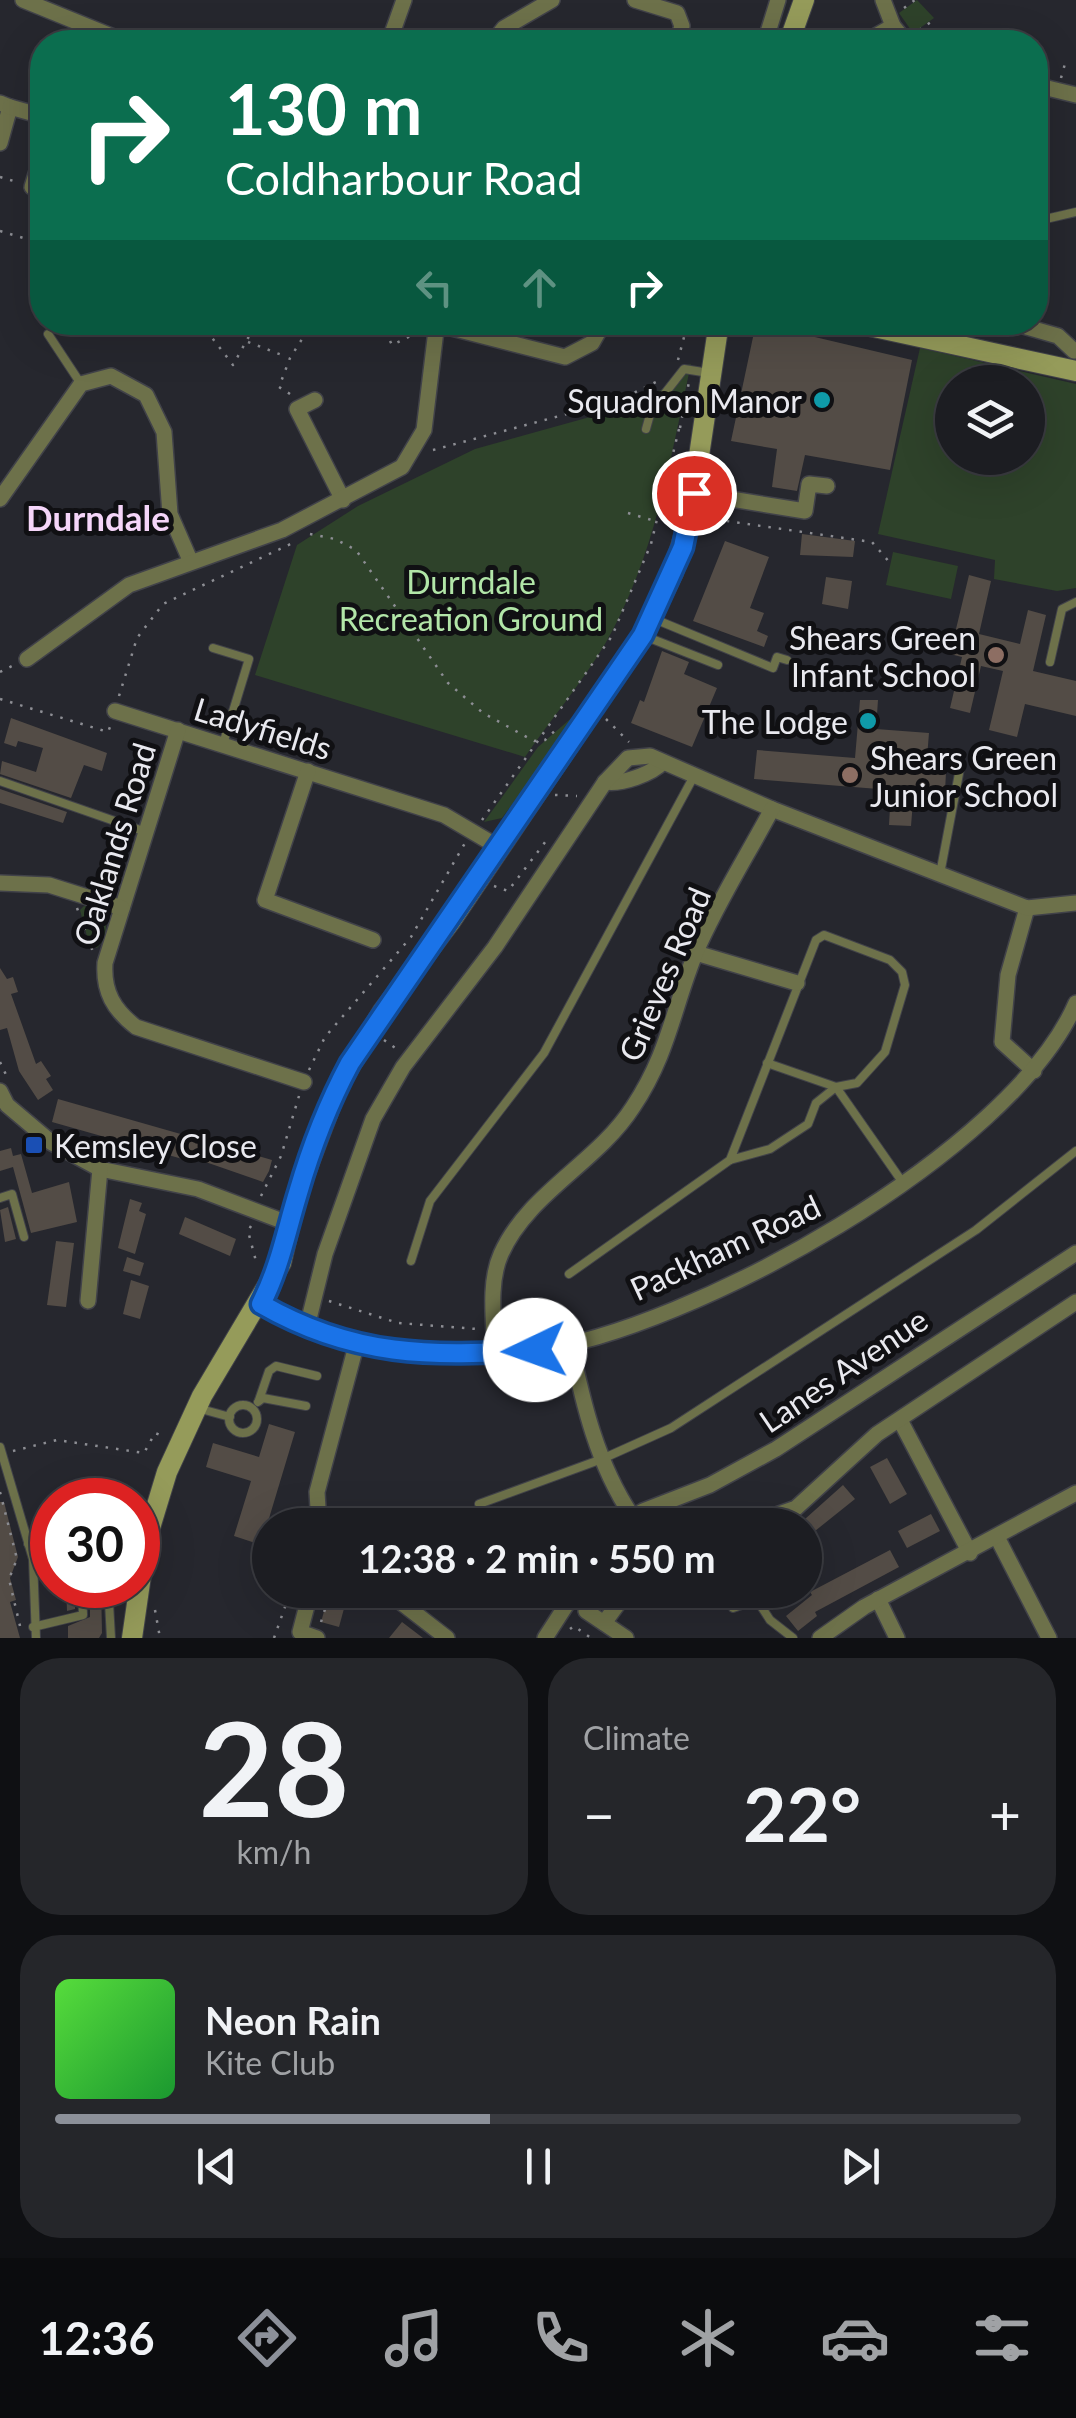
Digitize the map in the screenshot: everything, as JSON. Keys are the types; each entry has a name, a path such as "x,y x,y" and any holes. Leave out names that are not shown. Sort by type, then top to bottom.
{"street":[{"path":"23,0 97,30"},
{"path":"393,30 404,0"},
{"path":"504,30 552,0"},
{"path":"635,0 678,14 681,30"},
{"path":"769,30 778,0"},
{"path":"793,30 804,0"},
{"path":"883,0 902,30"},
{"path":"882,30 895,20"},
{"path":"1048,88 1076,95"},
{"path":"0,143 5,105 30,112"},
{"path":"1048,333 1058,336 1073,359"},
{"path":"26,659 130,585 190,560 282,530 389,476 412,456 424,430 435,335"},
{"path":"482,335 566,357 592,343 597,335"},
{"path":"160,1492 196,1407 261,1304 281,1264 311,1151 338,1086 405,963 500,848 647,627 673,573 694,493 703,433 701,371 714,335"},
{"path":"930,335 1073,359"},
{"path":"0,500 82,384 112,376 146,395 164,432 170,514 190,560"},
{"path":"314,400 293,401 343,500"},
{"path":"694,493 805,511 808,484 827,486"},
{"name":"Ladyfields","path":"115,710 444,815 500,848"},
{"name":"Oaklands Road","path":"178,730 104,976 121,1015 156,1035 301,1090"},
{"path":"306,1327 325,1254 373,1119 403,1067 495,948 605,782 622,781 663,762 772,810 1027,908 1076,903"},
{"path":"308,770 265,900 373,940"},
{"name":"Grieves Road","path":"496,1353 496,1272 505,1246 525,1216 609,1138 635,1104 672,1034 696,953 772,810"},
{"path":"0,883 50,885 122,908"},
{"path":"1027,908 1008,975 1002,1042 1034,1070"},
{"path":"696,953 797,983"},
{"name":"Packham Road","path":"261,1304 356,1346 442,1355 496,1353 570,1342 674,1309 774,1261 903,1183 978,1123 1071,1033 1076,1003"},
{"path":"6,1100 52,1144 100,1169 198,1189 290,1224"},
{"path":"88,1301 100,1169"},
{"name":"Lanes Avenue","path":"657,1508 710,1486 776,1449 1076,1252"},
{"path":"796,1508 871,1439 1076,1302"},
{"path":"570,1342 602,1459 621,1508"},
{"path":"318,1508 317,1492 356,1346"},
{"path":"901,1422 970,1553"},
{"path":"820,1638 878,1599 998,1538 1076,1492"},
{"path":"998,1538 1049,1638"},
{"path":"878,1599 898,1638"},
{"path":"132,1638 135,1608"},
{"path":"138,1608 146,1638"},
{"path":"306,1608 299,1635 318,1634"},
{"path":"409,1608 448,1638"},
{"path":"545,1638 564,1608"},
{"path":"586,1611 614,1633 622,1608"}],"lane":[{"path":"1048,217 1076,212"},
{"path":"49,335 82,384"},
{"path":"646,429 651,411 684,370 701,371"},
{"path":"1050,662 1062,609 1076,602"},
{"path":"647,627 773,668 778,656 786,660"},
{"path":"647,627 718,665"},
{"path":"212,648 249,659 223,744"},
{"path":"940,874 961,763"},
{"path":"411,1261 430,1201 544,1053 694,776"},
{"path":"0,781 146,832"},
{"path":"569,1274 730,1160 770,1150 808,1124 816,1103 836,1087 858,1083 885,1052 905,985 902,972 890,960 824,935 816,940 730,1160"},
{"path":"767,1063 836,1087 903,1183"},
{"path":"479,1504 602,1459 671,1428 976,1230 1076,1151"},
{"path":"0,1198 12,1194 24,1237"},
{"path":"230,1417 234,1429 247,1433 256,1424 254,1411 271,1368 316,1376"},
{"path":"259,1400 306,1406"},
{"path":"230,1417 238,1406 254,1411"},
{"path":"196,1407 230,1417"},
{"path":"1,1450 33,1559 36,1638"},
{"path":"33,1628 82,1615 82,1608"},
{"path":"110,1608 112,1638"},
{"path":"762,1608 770,1620 794,1638"}],"path":[{"path":"895,20 915,0"},
{"path":"921,30 934,20"},
{"path":"1060,82 1066,60"},
{"path":"0,231 30,239"},
{"path":"210,335 233,365 250,335"},
{"path":"293,401 280,387 290,358 305,335"},
{"path":"387,335 392,345 412,335"},
{"path":"488,825 480,823 605,648 636,585 701,371 694,362 676,366 684,335"},
{"path":"247,341 290,358"},
{"path":"412,456 618,400 662,378"},
{"path":"680,430 703,433"},
{"path":"0,699 108,732 137,638 163,604 309,533 326,518 322,510"},
{"path":"628,512 658,522"},
{"path":"690,516 872,542 891,564"},
{"path":"309,533 335,538 356,550 448,683 466,702 538,742"},
{"path":"594,708 630,742 632,747 627,748"},
{"path":"538,742 570,716"},
{"path":"551,794 581,796"},
{"path":"87,905 79,902 78,911 88,947 99,956"},
{"path":"260,1271 248,1231 264,1204 258,1201 281,1156 301,1090 325,1037 405,963 373,940"},
{"path":"0,1062 6,1100"},
{"path":"288,1094 301,1090"},
{"path":"323,1298 360,1314 418,1327 494,1328"},
{"path":"1,1450 55,1440 110,1444 144,1453 154,1433 166,1438"},
{"path":"0,1492 17,1559 8,1579 24,1638"},
{"path":"274,1638 285,1608"},
{"path":"318,1634 326,1608"},
{"path":"569,1630 574,1626 591,1638"}],"green space":[{"path":"917,0 934,18 911,30 899,13"},
{"path":"920,348 994,365 935,365 935,475 1045,475 1045,377 1076,384 1076,588 1057,591 994,579 995,560 878,534"},
{"name":"Durndale Recreation Ground","path":"691,364 668,472 637,577 605,644 525,757 255,675 297,545 358,506 475,449 615,410 663,389 682,366"},
{"path":"893,552 958,566 951,599 886,585"},
{"path":"584,707 502,818 484,822 538,747"},
{"path":"84,906 98,912 105,923 105,935 97,948 89,944 80,910"}],"building":[{"name":"Squadron Manor","path":"753,335 807,335 912,360 890,470 805,455 797,491 772,487 777,449 731,441"},
{"path":"802,534 855,541 853,557 800,555"},
{"path":"725,541 769,557 750,608 764,613 757,631 768,636 764,647 693,621"},
{"name":"Shears Green Infant School","path":"969,575 991,581 979,634 1020,644 1028,610 1046,615 1033,671 1076,681 1076,716 1025,704 1017,737 989,730 1003,671 981,666 970,713 950,708 962,657 950,654"},
{"path":"826,577 852,581 848,609 822,604"},
{"path":"662,651 689,662 684,674 717,688 692,747 631,723 640,700 644,702"},
{"name":"Shears Green Junior School","path":"860,700 878,700 876,729 929,733 926,770 946,772 945,792 914,789 911,826 889,825 891,790 754,779 757,750 855,758"},
{"path":"11,718 107,753 102,771 84,765 71,798 0,774 2,761 36,772 43,748 18,741 16,747 4,743"},
{"path":"0,789 67,812 63,823 0,803"},
{"path":"0,968 7,979 13,977 18,992 11,994 36,1064 41,1061 51,1076 46,1079 53,1090 38,1100 19,1071 7,1028 0,1030"},
{"path":"58,1099 272,1160 269,1171 263,1182 194,1158 193,1162 52,1122"},
{"path":"11,1148 13,1156 21,1154 32,1193 69,1182 77,1222 31,1233 13,1167 0,1171 0,1151"},
{"path":"130,1199 142,1203 139,1211 146,1214 135,1254 118,1248"},
{"path":"8,1207 16,1239 5,1242 0,1210"},
{"path":"185,1217 236,1239 230,1256 179,1234"},
{"path":"56,1241 74,1243 66,1307 47,1305"},
{"path":"127,1257 144,1263 140,1276 123,1271"},
{"path":"131,1280 149,1286 140,1319 123,1314"},
{"path":"269,1424 295,1432 272,1508 252,1508 252,1542 234,1536 251,1481 206,1467 213,1443 259,1457"},
{"path":"887,1458 907,1494 890,1504 870,1467"},
{"path":"843,1485 855,1499 822,1525 822,1508 817,1508"},
{"path":"0,1502 4,1502 18,1557 10,1578 16,1600 10,1602 20,1638 0,1638"},
{"path":"931,1514 940,1531 907,1548 898,1531"},
{"path":"890,1550 899,1567 815,1612 817,1616 798,1631 786,1616 796,1608 822,1608 822,1586"},
{"path":"90,1608 101,1608 99,1638 68,1638 68,1626 90,1617"},
{"path":"325,1608 344,1608 339,1627 321,1622"},
{"path":"402,1622 423,1638 389,1638"}],"place":[{"name":"Squadron Manor","path":"822,400"},
{"name":"Shears Green Infant School","path":"996,655"},
{"name":"The Lodge","path":"868,721"},
{"name":"Shears Green Junior School","path":"850,775"},
{"name":"Kemsley Close","path":"34,1145"}],"district":[{"name":"Durndale","path":"98,517"}],"route":[{"path":"535,1350 442,1355 356,1346 261,1304 281,1264 311,1151 350,1063 643,635 683,547 694,493"}]}
